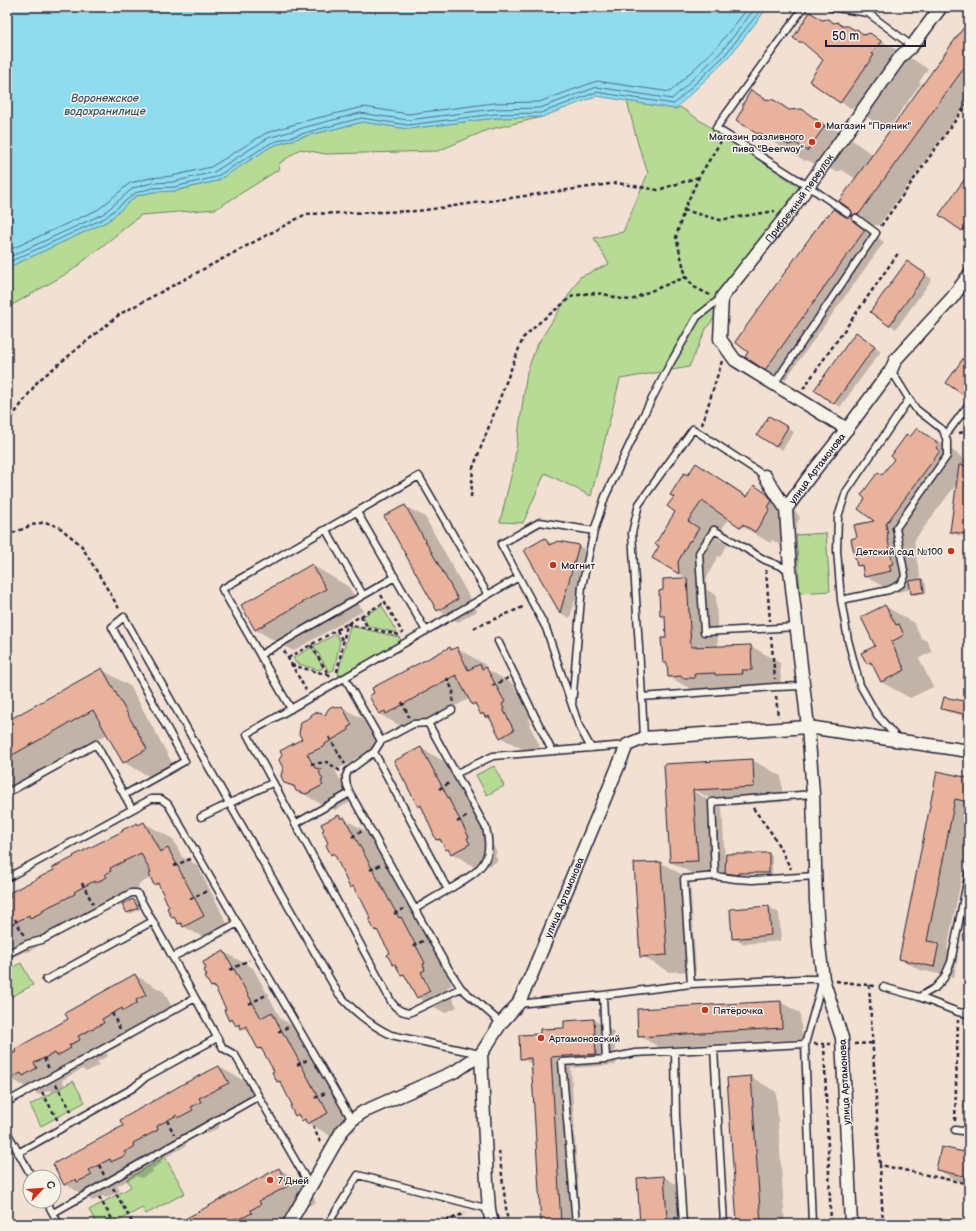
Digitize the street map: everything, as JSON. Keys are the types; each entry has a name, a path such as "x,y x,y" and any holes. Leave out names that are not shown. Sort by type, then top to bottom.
{"street":[{"name":"Прибрежный переулок","path":"722,297 792,209 902,56 912,46 941,7"},
{"name":"улица Артамонова","path":"850,1224 842,1038 823,979 819,946 808,728 790,570 786,509 809,476 892,370 896,359 952,298 969,276"},
{"path":"722,297 720,339 735,360 847,429"},
{"path":"765,476 786,509"},
{"path":"627,745 644,738 808,728 969,751"},
{"name":"улица Артамонова","path":"481,1054 501,1023 518,1004 627,745"},
{"path":"288,1222 342,1131 352,1120 367,1110 456,1071 481,1054"},
{"path":"481,1054 483,1208 492,1224"}],"lane":[{"path":"804,7 716,128 848,213"},
{"path":"830,7 868,13 912,46"},
{"path":"774,384 876,233 856,218"},
{"path":"572,705 582,586 594,531 605,497 643,416 697,317 722,297"},
{"path":"841,600 889,590 901,584 905,576 896,528 947,456 947,441 943,430 916,409 892,370"},
{"path":"899,740 877,715 860,685 848,640 841,600 836,550 838,517 846,492 909,399"},
{"path":"945,436 969,404"},
{"path":"644,738 632,532 640,504 693,429 765,476"},
{"path":"291,709 222,589 420,476 488,595"},
{"path":"357,512 426,631"},
{"path":"591,748 579,726 546,628 501,544 540,522 594,531"},
{"path":"326,530 364,595"},
{"path":"790,570 765,560 714,530 699,554 704,632 797,627"},
{"path":"260,655 395,577"},
{"path":"461,988 409,1013 396,1009 272,783 247,734 519,578"},
{"path":"124,795 185,760 112,627 124,617 338,993 349,1006 380,1030 391,1035 481,1054"},
{"path":"498,641 552,751"},
{"path":"345,678 381,741"},
{"path":"642,697 803,686"},
{"path":"452,710 428,723 413,724 381,741 374,752 347,773 347,786 446,965 461,988 501,1023"},
{"path":"415,909 470,877 480,869 488,852 489,840 486,828 457,773 428,723"},
{"path":"7,793 96,744 132,809"},
{"path":"457,773 493,756 627,745"},
{"path":"374,752 448,890"},
{"path":"201,817 272,783"},
{"path":"295,824 350,793"},
{"path":"715,876 712,802 812,794"},
{"path":"7,878 151,799 161,799 168,804 198,854 352,1120"},
{"path":"919,997 935,988 944,978 951,962 969,872"},
{"path":"691,984 684,879 715,876 752,880 815,876"},
{"path":"7,954 27,944 42,940 96,911 131,894 137,893 217,1038 223,1048 235,1055 310,1186"},
{"path":"46,980 153,921"},
{"path":"173,957 238,923"},
{"path":"518,1004 691,984 823,979 806,1044 812,1224"},
{"path":"883,987 919,997 958,1012 969,1014"},
{"path":"603,995 606,1059"},
{"path":"7,1102 195,998"},
{"path":"958,1012 969,1019"},
{"path":"18,1153 133,1088 146,1077 217,1038"},
{"path":"576,1224 562,1062 606,1059 635,1053 806,1044"},
{"path":"714,1049 724,1224"},
{"path":"667,1222 683,1222 676,1116 675,1051"},
{"path":"53,1213 259,1096"},
{"path":"955,1130 969,1132"},
{"path":"7,1132 9,1141 27,1169"},
{"path":"328,1224 358,1175 483,1208"},
{"path":"51,1209 59,1224"}],"path":[{"path":"876,233 969,101"},
{"path":"722,297 712,296 694,287 686,277 676,237 684,210 699,177 725,134"},
{"path":"7,424 38,381 120,314 306,214 418,211 617,183 658,190 699,177"},
{"path":"684,210 720,220 792,209"},
{"path":"796,398 900,252"},
{"path":"471,497 473,468 523,338 541,321 573,296 589,293 604,294 621,299 632,300 643,294 686,277"},
{"path":"699,434 726,348"},
{"path":"7,537 32,525 45,522 59,527 81,545 124,617"},
{"path":"765,560 779,729"},
{"path":"347,624 404,636 376,588"},
{"path":"288,658 385,602"},
{"path":"474,628 515,610 533,604"},
{"path":"361,616 368,628"},
{"path":"334,684 347,624"},
{"path":"337,630 343,642"},
{"path":"279,644 310,698"},
{"path":"311,645 334,684"},
{"path":"291,665 329,675"},
{"path":"492,686 515,675"},
{"path":"447,678 453,691 452,710"},
{"path":"402,702 413,724"},
{"path":"329,737 347,773"},
{"path":"311,764 327,762 347,773"},
{"path":"747,799 773,835 796,877"},
{"path":"457,822 477,811"},
{"path":"174,866 198,854"},
{"path":"82,883 96,911"},
{"path":"190,899 216,886"},
{"path":"15,919 27,944"},
{"path":"230,970 257,956"},
{"path":"823,979 883,987"},
{"path":"869,985 880,1165 882,1224"},
{"path":"249,1004 276,989"},
{"path":"955,1130 958,1012"},
{"path":"112,1013 124,1037"},
{"path":"824,1044 831,1224"},
{"path":"52,1077 76,1120"},
{"path":"38,1085 62,1128"},
{"path":"167,1120 178,1142"},
{"path":"313,1126 323,1147"},
{"path":"880,1165 969,1184"},
{"path":"109,1181 133,1224"},
{"path":"95,1189 115,1224"},
{"path":"439,1224 483,1208"}],"green space":[{"path":"627,101 675,109 680,107 801,188 747,274 706,329 689,367 620,379 591,496 545,473 523,523 500,522 514,464 527,372 536,347 580,277 609,264 594,238 623,232 648,173 638,144"},
{"path":"542,117 487,130 438,151 325,154 300,149 280,163 278,170 216,209 141,215 71,271 7,308 7,268 108,221 136,196 153,192 175,191 217,181 272,146 309,135 363,122 408,129 495,118"},
{"path":"826,533 830,591 800,593 796,535"},
{"path":"382,606 397,633 368,626 363,616"},
{"path":"350,626 399,637 402,642 339,676 338,673"},
{"path":"336,634 340,641 334,670 329,672 314,646"},
{"path":"312,647 323,668 319,670 296,663 293,658"},
{"path":"494,766 504,786 487,795 476,775"},
{"path":"21,963 33,985 7,999 7,970"},
{"path":"73,1081 85,1102 41,1126 30,1105"},
{"path":"165,1157 185,1193 146,1214 142,1208 113,1224 97,1224 89,1210 131,1187 127,1179"}],"water":[{"name":"Воронежское водохранилище","path":"7,7 768,7 728,58 675,109 597,96 542,117 495,118 408,129 363,122 309,135 272,146 217,181 174,191 153,192 136,196 108,221 7,268"}],"building":[{"path":"810,12 822,20 828,19 834,23 837,22 842,26 848,26 855,30 857,29 864,35 870,33 881,41 872,54 874,55 840,103 809,81 823,60 802,42 799,42 793,38"},
{"path":"969,20 969,61 859,214 852,216 853,221 865,230 765,370 745,357 748,352 735,342 826,215 828,216 833,209 846,217 851,216 851,210 839,201"},
{"path":"751,90 765,99 774,100 789,110 802,109 825,126 807,151 796,143 788,145 778,138 768,138 760,133 757,134 736,120"},
{"path":"969,173 969,221 962,231 939,215"},
{"path":"907,261 926,274 889,326 870,312"},
{"path":"856,332 875,346 834,404 814,390"},
{"path":"969,350 969,399 946,383"},
{"path":"769,416 788,427 776,447 757,435"},
{"path":"917,428 939,444 936,448 940,451 886,524 893,564 889,565 891,571 864,577 862,565 857,566 851,539 857,537 854,525 874,521 858,509 865,499 861,495 878,472 882,475 894,459 891,456 907,434 910,437"},
{"path":"696,463 747,497 754,485 767,494 772,501 768,507 770,509 755,532 743,524 741,528 702,501 688,521 699,528 691,541 689,541 678,562 679,574 652,558 659,546 655,544 675,512 667,506 674,497 670,495 684,473 688,475"},
{"path":"959,465 969,466 969,534 950,532"},
{"path":"405,505 458,599 437,611 384,516"},
{"name":"Магнит","path":"545,538 549,545 558,541 579,545 560,613 524,550"},
{"path":"312,564 326,589 255,630 241,605"},
{"path":"687,578 691,647 751,645 752,670 742,670 743,674 694,674 695,678 682,678 682,676 668,677 667,663 663,663 661,638 666,638 665,616 660,616 659,591 663,590 663,579"},
{"path":"922,579 924,592 911,594 909,581"},
{"path":"885,605 896,625 899,624 904,635 891,642 905,670 881,682 871,662 867,664 861,653 875,646 861,617"},
{"path":"450,647 451,650 457,647 468,670 480,664 482,669 486,667 505,702 502,704 503,709 514,730 500,738 489,716 486,718 483,713 481,715 475,703 472,705 456,675 386,714 385,711 379,714 369,696 374,693 372,688"},
{"path":"102,668 147,749 123,763 93,710 7,758 7,721"},
{"path":"944,697 969,702 969,715 941,709"},
{"path":"333,706 339,708 342,706 352,725 348,727 349,730 325,744 325,746 307,754 315,768 321,769 319,772 323,780 321,781 323,785 306,794 296,791 294,786 284,783 281,776 283,768 279,760 282,755 280,751 302,739 299,734 301,722 311,717 311,715 316,712 325,715 329,708"},
{"path":"421,747 469,837 467,838 470,844 451,854 448,849 446,850 440,839 436,840 421,805 418,807 394,761"},
{"path":"753,759 754,787 693,790 698,861 670,862 664,764"},
{"path":"937,771 969,778 969,795 968,802 955,799 927,941 939,943 934,967 899,959"},
{"path":"339,815 341,819 344,817 399,918 401,917 425,963 423,964 425,970 421,972 430,991 417,998 404,974 401,975 395,964 393,965 387,955 390,953 377,930 375,931 369,920 371,919 360,897 359,898 353,886 350,888 334,853 331,855 326,845 328,843 322,831 324,830 321,824"},
{"path":"144,822 160,852 168,848 204,916 183,927 181,923 178,924 174,917 172,918 167,908 169,907 158,883 154,885 149,874 151,873 141,853 110,868 111,871 105,874 107,877 95,883 94,881 74,892 75,894 42,910 43,912 30,918 29,915 7,927 7,899 11,897 9,893 54,870 52,868 123,831 122,830 137,823 138,825"},
{"path":"769,853 769,873 738,873 738,875 725,873 726,854"},
{"path":"661,862 667,955 640,957 634,863"},
{"path":"133,899 138,908 127,913 122,904"},
{"path":"769,906 771,935 732,939 730,909"},
{"path":"224,951 261,1018 272,1012 328,1113 307,1124 305,1119 302,1121 298,1114 295,1116 290,1106 292,1105 280,1081 277,1082 272,1072 274,1071 261,1048 258,1049 246,1026 241,1029 239,1024 236,1026 232,1019 229,1021 224,1010 226,1009 214,986 211,987 205,977 207,976 204,970 206,969 203,962"},
{"path":"135,974 146,995 136,1000 137,1003 123,1011 122,1008 102,1019 104,1023 78,1036 80,1040 69,1045 71,1048 57,1056 55,1053 34,1063 37,1068 23,1076 21,1073 7,1080 7,1057 16,1052 15,1049 68,1019 65,1013"},
{"path":"781,1001 782,1028 638,1037 637,1009"},
{"path":"594,1019 596,1054 551,1057 561,1224 541,1224 531,1058 520,1059 519,1035 540,1034 540,1029 564,1028 564,1021"},
{"path":"219,1066 229,1083 199,1098 201,1102 191,1107 193,1110 178,1118 177,1115 157,1126 158,1130 133,1143 134,1147 124,1152 126,1155 111,1162 110,1159 89,1170 92,1175 77,1182 76,1179 64,1185 62,1181 62,1169 56,1169 53,1164 123,1126 120,1120 183,1084"},
{"path":"751,1076 761,1224 737,1224 727,1078"},
{"path":"941,1147 969,1153 969,1177 936,1170"},
{"path":"279,1168 288,1186 259,1201 261,1204 251,1210 252,1213 238,1220 237,1218 224,1224 176,1224 243,1187"},
{"path":"664,1176 667,1217 663,1220 663,1224 640,1224 637,1178"}],"place":[{"name":"Магазин \"Пряник\"","path":"818,125"},
{"name":"Магазин разливного пива \"Beerway\"","path":"812,142"},
{"name":"Детский сад №100","path":"951,551"},
{"name":"Магнит","path":"553,565"},
{"name":"Пятёрочка","path":"705,1010"},
{"name":"Артамоновский","path":"541,1038"},
{"name":"7 Дней","path":"270,1180"}]}
